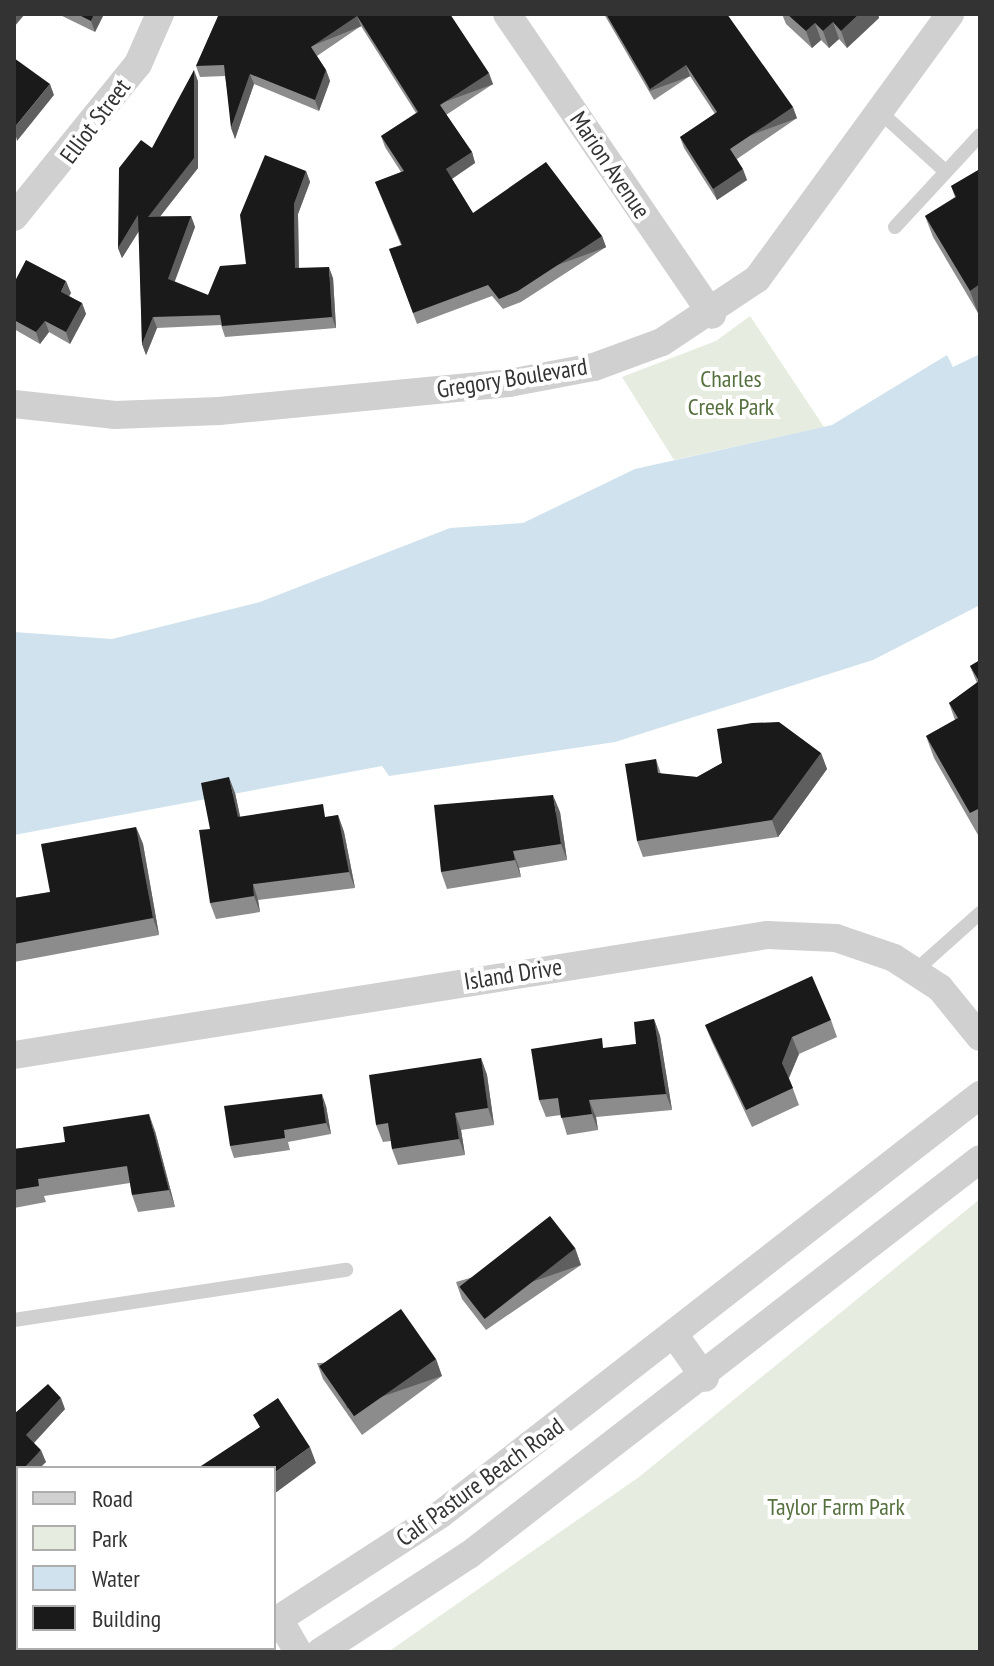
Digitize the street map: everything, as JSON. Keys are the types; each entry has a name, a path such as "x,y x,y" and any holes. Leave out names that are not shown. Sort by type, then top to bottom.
{"street":[{"name":"Elliot Street","path":"14,217 138,64 160,14"},
{"name":"Marion Avenue","path":"507,14 712,315"},
{"name":"Gregory Boulevard","path":"14,404 115,415 219,411 509,383 594,367 712,315 757,279 950,14"},
{"name":"Island Drive","path":"14,1055 767,935 836,938 915,971 940,988 980,1037"},
{"name":"Calf Pasture Beach Road","path":"298,1652 276,1621 441,1514 676,1337 980,1095"},
{"name":"Calf Pasture Beach Road","path":"320,1652 469,1555 705,1378 980,1159"},
{"path":"676,1337 705,1378"}],"lane":[{"path":"880,112 944,170"},
{"path":"895,227 944,170 980,135"},
{"path":"915,971 980,913"},
{"path":"14,1320 346,1270"}],"green space":[{"name":"Charles Creek Park","path":"750,316 824,427 674,460 622,377 716,341"},
{"name":"Taylor Farm Park","path":"980,1199 980,1652 388,1652 639,1477"}],"water":[{"path":"980,354 980,605 873,660 615,742 389,776 382,766 14,835 14,632 112,639 260,602 450,528 523,523 635,469 832,425 947,355 953,367"}],"building":[{"path":"77,14 94,14 91,21"},
{"path":"219,14 450,14 489,73 440,105 472,152 446,169 473,213 546,162 602,236 518,291 499,299 488,285 413,313 389,249 402,245 375,182 404,171 381,136 418,112 357,16 311,47 326,70 315,100 250,74 231,128 224,65 196,66"},
{"path":"606,14 727,14 793,107 730,149 743,169 713,189 680,137 717,112 686,65 650,89"},
{"path":"787,14 859,14 841,31 833,22 823,31 815,23 806,31"},
{"path":"14,58 50,84 14,128"},
{"path":"194,70 194,158 148,217 191,216 168,279 208,295 220,266 246,264 240,215 265,155 306,171 294,204 295,268 329,267 332,317 222,326 220,315 153,317 142,344 138,215 118,248 119,168 141,140 152,148"},
{"path":"980,169 980,284 970,291 925,216 956,197 951,186"},
{"path":"26,260 66,281 61,292 82,303 66,332 45,321 36,332 14,320 14,283"},
{"path":"980,660 980,808 970,813 926,736 958,718 949,703 979,681 970,666"},
{"path":"779,722 821,753 772,820 637,841 625,764 656,759 658,773 697,777 722,763 717,729"},
{"path":"229,777 238,817 323,804 325,817 338,815 349,872 253,884 254,896 210,903 199,830 210,829 201,783"},
{"path":"553,795 561,844 513,851 515,860 441,872 434,805"},
{"path":"136,827 153,918 14,944 14,898 50,892 41,844"},
{"path":"812,976 831,1020 792,1037 782,1063 793,1088 746,1110 705,1025"},
{"path":"654,1019 666,1094 589,1100 592,1114 561,1118 558,1098 539,1100 531,1049 602,1038 603,1048 636,1044 634,1022"},
{"path":"481,1058 488,1108 455,1113 459,1139 392,1149 388,1123 376,1125 369,1075"},
{"path":"322,1094 326,1123 284,1130 285,1138 230,1146 224,1106"},
{"path":"149,1114 169,1190 132,1195 127,1166 38,1179 39,1186 14,1190 14,1149 65,1142 63,1127"},
{"path":"550,1216 575,1248 485,1319 459,1287"},
{"path":"401,1309 436,1359 354,1416 319,1366"},
{"path":"48,1384 61,1398 26,1435 41,1450 26,1466 16,1466 15,1477 14,1476 14,1414"},
{"path":"278,1398 310,1447 276,1472 276,1466 201,1466 260,1427 253,1415"}]}
